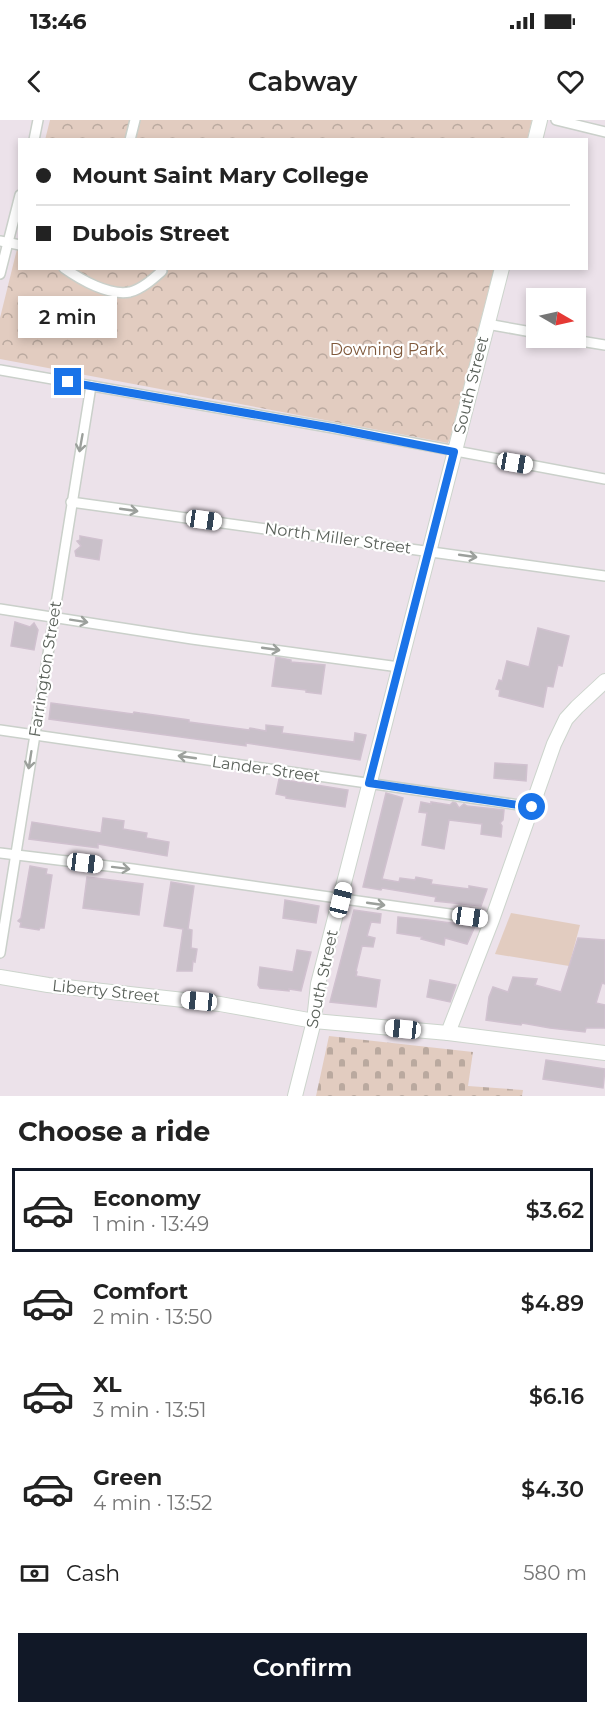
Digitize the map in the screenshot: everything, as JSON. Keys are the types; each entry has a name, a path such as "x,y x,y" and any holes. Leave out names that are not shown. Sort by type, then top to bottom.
{"street":[{"path":"34,138 38,120"},
{"path":"130,138 135,120"},
{"path":"536,138 540,120"},
{"path":"560,121 605,132"},
{"path":"0,274 4,242 18,201"},
{"path":"67,270 90,285 129,292 143,286 162,270"},
{"name":"South Street","path":"295,1096 314,1021 318,984 501,270"},
{"path":"487,324 526,331"},
{"path":"586,342 605,345"},
{"path":"0,370 321,426 605,479"},
{"name":"Farrington Street","path":"0,953 91,386"},
{"name":"North Miller Street","path":"71,502 605,576"},
{"path":"0,609 192,639 399,667"},
{"path":"448,1033 492,920 554,744 566,719 605,681"},
{"name":"Lander Street","path":"0,729 532,807"},
{"path":"0,852 492,920"},
{"name":"Liberty Street","path":"0,977 48,985 220,1004 314,1021 448,1033 605,1053"}],"green space":[{"path":"50,120 532,120 528,138 46,138"},
{"name":"Downing Park","path":"18,245 18,270 494,270 448,443 0,359 0,318"},
{"path":"511,913 580,925 569,966 495,954"},
{"path":"329,1036 473,1052 468,1086 523,1090 522,1096 316,1096"}],"building":[{"path":"80,536 102,540 99,560 76,556 75,551 81,546 77,541 80,540"},
{"path":"15,622 30,627 34,623 38,630 34,650 11,646"},
{"path":"538,628 569,636 562,666 558,665 553,687 547,686 543,707 499,696 500,690 496,689 499,680 502,681 507,661 529,667"},
{"path":"276,657 291,660 291,662 325,665 321,694 272,686"},
{"path":"51,703 133,714 134,712 249,730 250,728 266,731 266,725 283,727 282,733 354,742 355,733 366,735 360,760 246,743 246,746 49,719"},
{"path":"495,763 527,765 526,781 494,778"},
{"path":"279,779 348,790 345,807 286,798 286,796 276,794"},
{"path":"386,793 403,798 382,879 399,882 400,878 415,880 416,877 432,880 431,884 487,889 481,906 435,901 436,897 363,887"},
{"path":"421,802 450,805 453,802 459,808 464,804 504,810 503,820 500,823 501,837 481,834 482,824 449,820 444,849 422,845 427,813 419,812"},
{"path":"103,818 124,821 123,829 147,833 146,838 169,842 167,856 98,844 98,848 29,839 32,822 101,833"},
{"path":"30,866 47,869 46,874 52,875 44,928 39,930 20,927 21,923 18,921 21,918"},
{"path":"87,877 143,884 139,915 83,908"},
{"path":"171,882 194,886 188,929 192,930 191,948 197,949 192,971 177,971 183,929 164,926"},
{"path":"285,900 319,906 316,923 283,918"},
{"path":"354,910 381,914 380,923 371,922 367,936 375,938 373,947 362,946 356,971 356,976 380,980 376,1007 330,1002"},
{"path":"398,917 475,926 467,944 445,938 444,945 421,939 422,937 397,933"},
{"path":"578,938 605,940 605,984 602,983 596,1003 605,1005 605,1028 586,1028 585,1032 486,1020 489,997 493,987 508,992 513,977 537,979 535,985 561,992"},
{"path":"297,950 311,952 301,991 260,988 258,985 260,967 293,972"},
{"path":"430,980 456,985 450,1002 427,997"},
{"path":"546,1060 605,1069 603,1088 543,1079"}],"route":[{"path":"68,382 333,428 454,452 369,783 532,807"}]}
